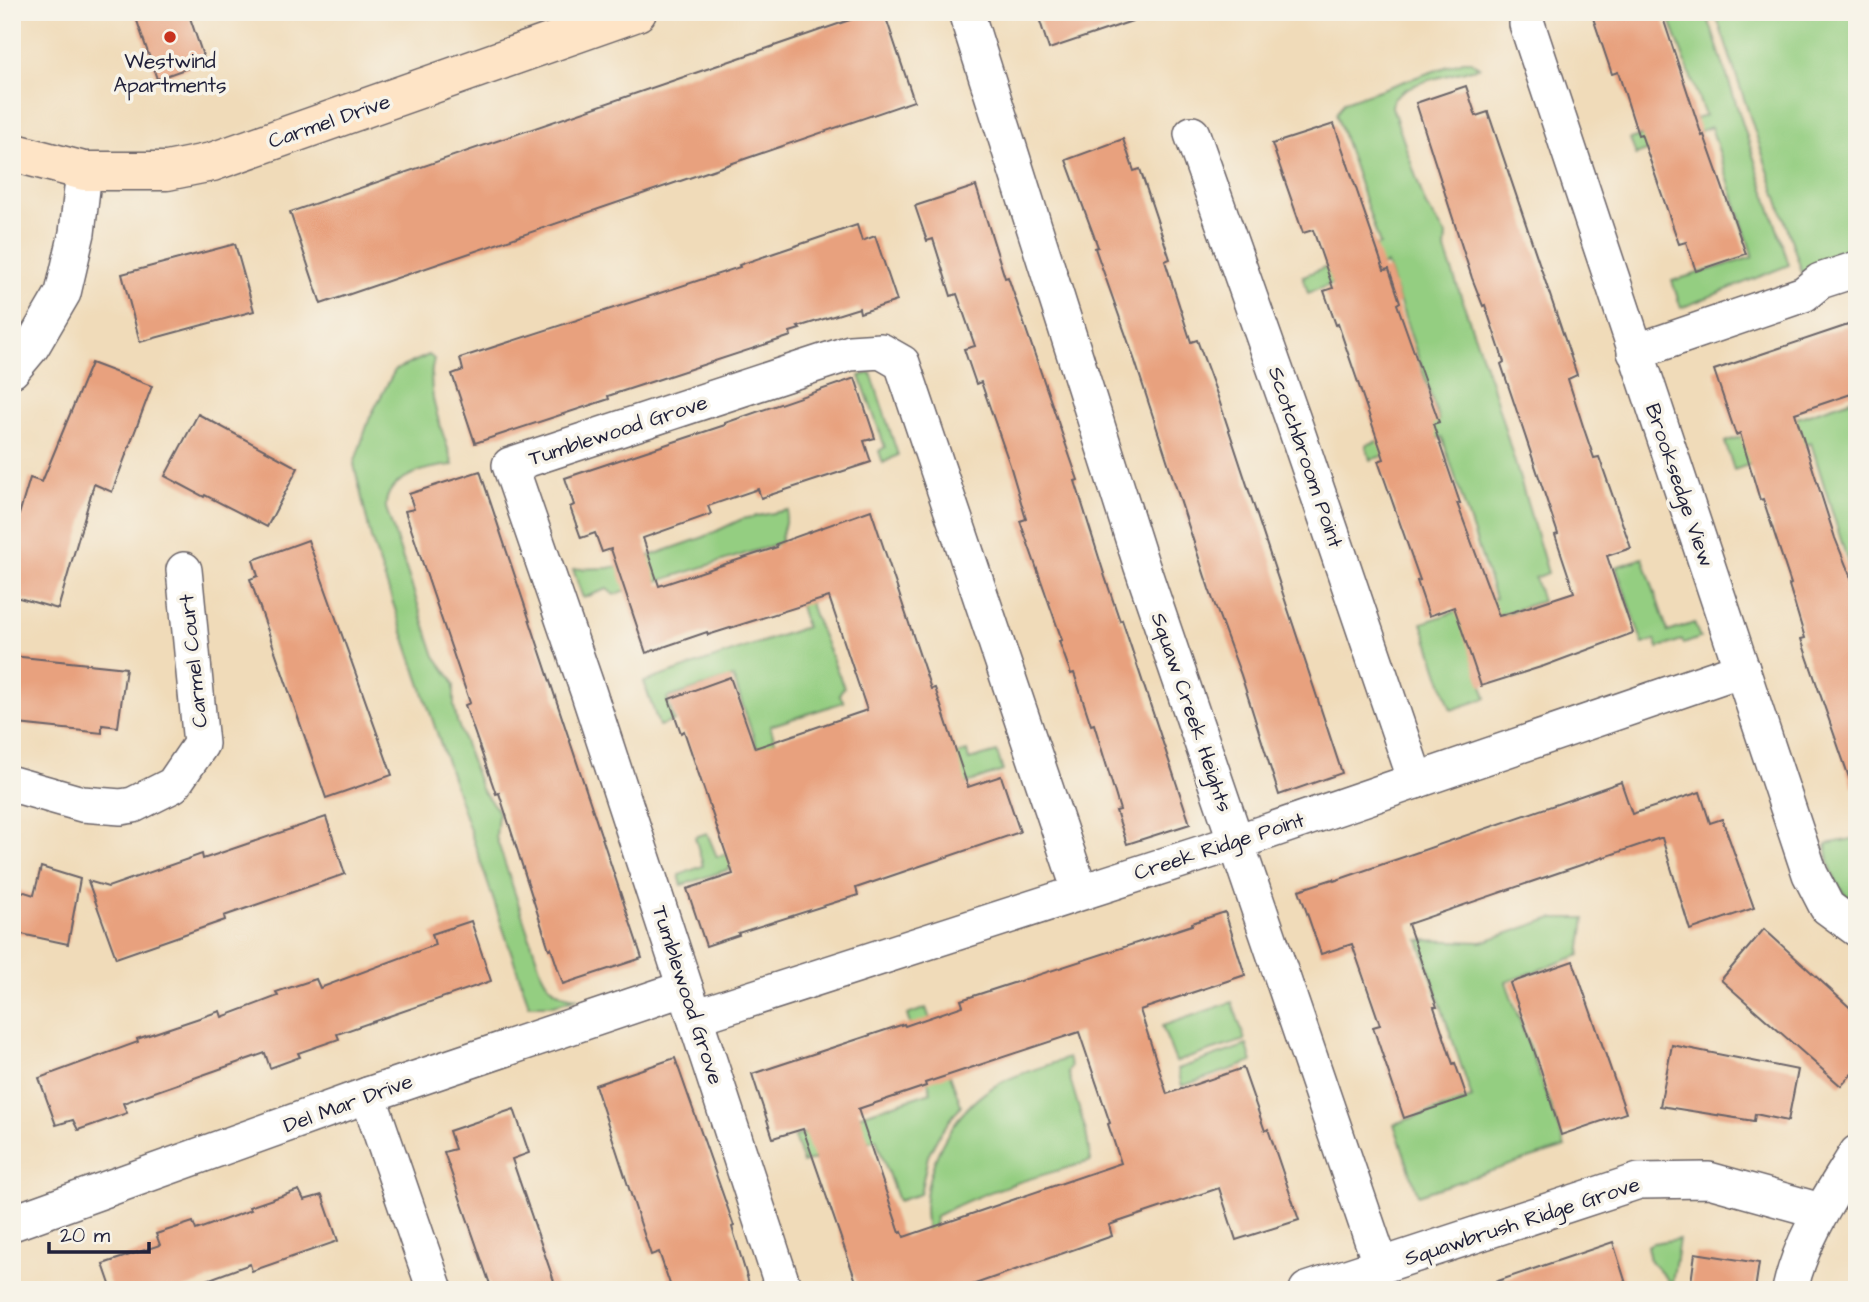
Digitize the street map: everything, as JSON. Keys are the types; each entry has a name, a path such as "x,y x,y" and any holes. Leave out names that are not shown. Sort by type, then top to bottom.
{"street":[{"name":"Carmel Drive","path":"12,152 84,171 167,172 212,162 637,12"},
{"name":"Squaw Creek Heights","path":"967,12 1051,286 1137,550 1381,1266"},
{"name":"Brooksedge View","path":"1527,24 1815,887 1827,906 1857,929"},
{"name":"Scotchbroom Point","path":"1192,134 1298,433 1416,782"},
{"path":"12,370 32,346 63,293 77,233 84,171"},
{"path":"1635,352 1804,294 1821,281 1857,269"},
{"path":"1804,294 1828,296 1857,291"},
{"name":"Tumblewood Grove","path":"784,1290 576,654 510,464 850,354 881,351 902,363 1080,891"},
{"name":"Carmel Court","path":"12,784 82,803 121,807 133,805 173,785 201,744 184,570"},
{"name":"Creek Ridge Point","path":"690,1002 1080,891 1237,842 1742,669"},
{"name":"Del Mar Drive","path":"12,1223 368,1095 690,1002"},
{"path":"368,1095 435,1290"},
{"path":"1790,1290 1796,1262 1821,1211 1857,1153"},
{"name":"Squawbrush Ridge Grove","path":"1307,1290 1639,1181 1709,1180 1821,1211"}],"green space":[{"path":"1667,12 1706,12 1789,265 1681,308 1672,281 1753,257 1711,127 1636,155 1630,139 1705,116"},
{"path":"1715,12 1857,12 1857,262 1804,278"},
{"path":"1463,61 1470,61 1479,67 1411,87 1393,99 1392,107 1426,206 1446,235 1445,250 1492,386 1548,573 1535,578 1542,601 1463,627 1486,698 1451,710 1422,623 1495,598 1442,437 1370,460 1366,445 1439,420 1387,264 1308,293 1303,276 1380,245 1336,114 1344,102"},
{"path":"429,355 434,359 431,386 433,399 453,465 420,471 400,481 387,497 386,508 435,656 454,686 457,721 481,789 496,808 496,837 542,974 556,991 578,998 554,1005 529,1005 371,538 354,464 370,417 395,370"},
{"path":"871,373 898,455 883,463 879,451 885,447 860,376"},
{"path":"1857,398 1857,416 1851,418 1857,437 1857,592 1811,443 1734,470 1725,442"},
{"path":"788,510 780,543 614,595 607,589 583,598 573,569 624,565 704,537 742,519"},
{"path":"1643,558 1668,632 1694,623 1700,638 1684,644 1682,640 1658,648 1655,640 1643,644 1616,567"},
{"path":"797,563 814,615 844,687 839,694 844,702 770,726 808,843 682,885 679,875 703,866 695,837 707,833 717,857 786,832 733,677 667,698 674,721 659,726 644,682 806,627 789,566"},
{"path":"967,751 969,760 997,752 1003,771 866,817 818,801"},
{"path":"1857,838 1857,904 1849,899 1834,878 1826,844"},
{"path":"1553,918 1585,918 1580,955 1506,982 1565,1147 1418,1195 1394,1124 1472,1098 1419,940 1482,942"},
{"path":"1232,1002 1245,1040 1176,1062 1162,1026"},
{"path":"926,1008 961,1105 939,1135 928,1156 920,1194 898,1201 876,1139 803,1163 794,1137 931,1092 907,1015"},
{"path":"1247,1045 1252,1062 1182,1086 1178,1069"},
{"path":"1068,1058 1071,1066 1068,1072 1086,1132 1091,1161 1012,1184 936,1216 934,1233 927,1240 927,1188 939,1152 958,1119 986,1092 1002,1082"},
{"path":"1679,1239 1671,1290 1667,1290 1668,1280 1650,1261 1647,1246"}],"building":[{"name":"Westwind Apartments","path":"134,12 188,12 205,62 157,79"},
{"path":"873,12 884,12 914,101 321,304 290,212"},
{"path":"1037,12 1143,12 1144,17 1049,49"},
{"path":"1591,12 1661,12 1702,136 1704,135 1746,254 1696,271 1686,242 1679,244 1641,134 1638,135 1618,72 1612,74"},
{"path":"1466,86 1476,116 1488,112 1577,375 1568,379 1584,429 1594,458 1599,457 1631,548 1607,556 1633,633 1481,686 1454,607 1429,616 1417,581 1420,580 1378,461 1384,459 1324,291 1333,288 1313,230 1303,233 1272,144 1334,124 1384,270 1389,269 1400,302 1397,304 1439,422 1433,424 1460,503 1457,503 1499,616 1574,592 1555,535 1558,534 1501,364 1504,362 1485,305 1483,306 1472,278 1416,103"},
{"path":"1123,139 1134,171 1140,169 1170,259 1165,261 1191,342 1197,340 1218,397 1342,773 1279,795 1241,675 1209,589 1135,361 1095,248 1098,247 1066,160"},
{"path":"976,186 1005,278 1008,277 1078,480 1075,481 1105,577 1190,824 1127,844 1116,811 1120,810 1094,724 1091,725 1074,673 1071,674 1059,641 1062,640 1020,521 1026,519 1010,465 981,382 976,384 964,349 975,346 957,294 951,296 933,239 927,241 915,206"},
{"path":"857,225 862,241 875,236 897,301 860,313 859,308 798,327 800,329 790,332 791,336 475,443 452,374 463,370 460,358 740,267 739,265"},
{"path":"235,244 254,311 140,342 122,274"},
{"path":"1857,322 1857,392 1795,413 1835,538 1857,593 1857,785 1852,786 1801,639 1805,638 1789,585 1791,584 1763,499 1760,500 1740,433 1736,435 1714,370"},
{"path":"91,363 152,386 112,492 94,484 58,609 12,596 12,538 30,478 42,482"},
{"path":"855,378 875,438 864,441 871,462 761,498 758,489 708,506 711,514 643,538 659,586 777,547 776,544 871,510 931,689 935,688 968,787 1001,776 1020,832 856,888 858,895 738,933 739,935 706,946 687,889 733,874 684,731 681,733 669,699 730,677 755,748 867,710 829,597 708,635 707,632 646,653 611,549 602,552 595,533 581,538 570,507 574,505 565,478"},
{"path":"198,414 298,468 267,527 165,476"},
{"path":"480,471 642,958 563,984 551,948 549,949 499,793 496,794 465,705 470,703 405,511 414,509 409,494"},
{"path":"308,540 392,775 326,798 250,579 258,576 253,560"},
{"path":"12,656 126,668 118,727 102,725 102,733 18,724 19,717 12,716"},
{"path":"1621,782 1632,814 1700,792 1710,823 1722,819 1754,908 1690,930 1660,838 1408,924 1437,1007 1434,1007 1453,1064 1455,1063 1467,1097 1404,1118 1373,1027 1380,1025 1352,944 1321,954 1299,890 1333,879 1334,881"},
{"path":"326,817 345,874 224,916 225,920 116,958 88,881 108,887 202,854 203,859"},
{"path":"41,867 80,879 68,944 12,932 12,888 34,895"},
{"path":"1225,912 1245,975 1140,1010 1167,1094 1243,1068 1265,1131 1268,1129 1299,1220 1236,1240 1219,1188 1109,1225 1112,1236 958,1290 859,1290 803,1129 773,1138 752,1074 904,1024 905,1026 963,1006 961,1000","holes":["1079,1032 1110,1123 1108,1124 1121,1163 904,1237 902,1232 900,1233 858,1109 926,1086 925,1083"]},
{"path":"471,921 491,981 337,1034 339,1039 298,1053 300,1057 270,1068 265,1053 123,1103 127,1113 78,1130 73,1120 56,1125 39,1078 138,1042 137,1039 220,1011 222,1017 278,996 276,992 316,979 320,988 435,945 432,934"},
{"path":"1764,929 1857,1014 1857,1068 1841,1086 1721,980"},
{"path":"1573,961 1626,1113 1561,1135 1510,983"},
{"path":"1672,1045 1798,1070 1788,1121 1755,1114 1754,1121 1660,1106"},
{"path":"675,1058 734,1226 732,1227 751,1290 672,1290 659,1252 651,1255 595,1085"},
{"path":"514,1109 529,1153 512,1159 557,1290 492,1290 444,1152 455,1149 449,1131"},
{"path":"299,1190 304,1200 322,1195 338,1241 252,1271 250,1264 180,1290 112,1290 103,1264 160,1245 156,1234 193,1222 196,1230 251,1210 249,1207"},
{"path":"1613,1242 1628,1290 1490,1290 1489,1284"},
{"path":"1695,1253 1759,1263 1755,1290 1690,1290"}],"place":[{"name":"Westwind Apartments","path":"170,37"}]}
